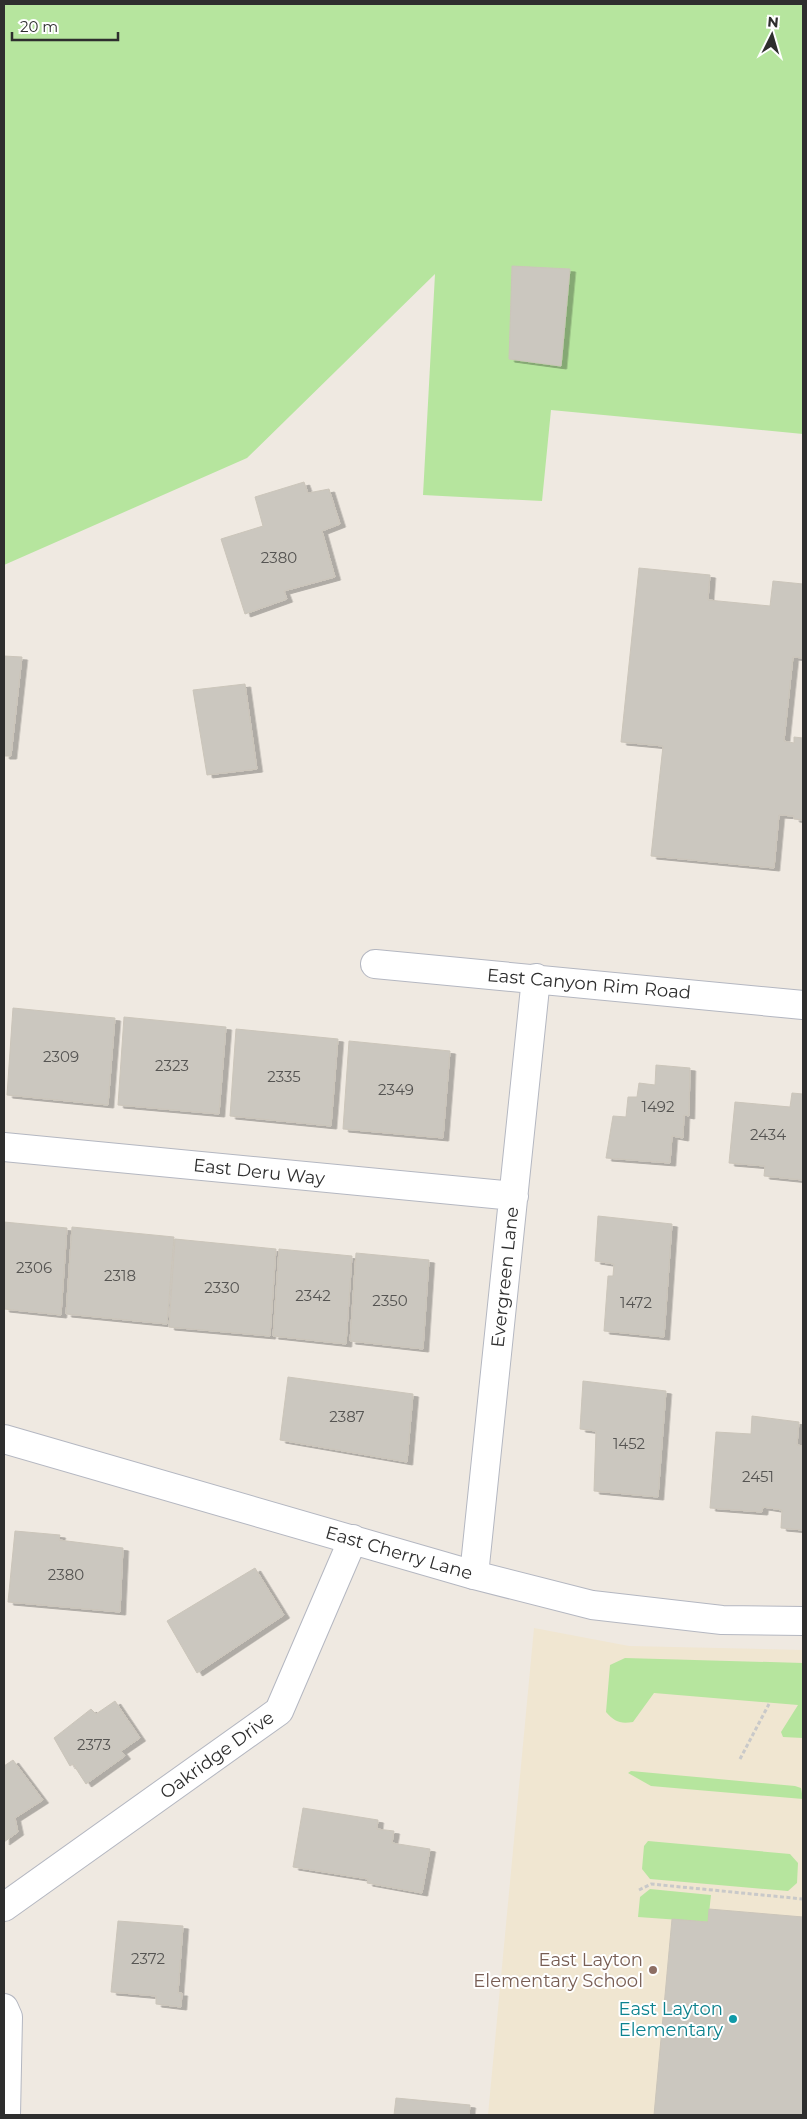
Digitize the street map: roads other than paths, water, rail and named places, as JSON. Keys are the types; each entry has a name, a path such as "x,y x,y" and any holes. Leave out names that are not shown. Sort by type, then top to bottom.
{"street":[{"name":"East Canyon Rim Road","path":"375,964 803,1005"},
{"name":"Evergreen Lane","path":"474,1575 536,978"},
{"name":"East Deru Way","path":"4,1147 514,1196"},
{"name":"East Cherry Lane","path":"4,1439 474,1575 592,1605 722,1620 803,1621"},
{"name":"Oakridge Drive","path":"4,1907 279,1711 353,1539"},
{"path":"4,2008 8,2017 6,2115"}],"place":[{"name":"East Layton Elementary School","path":"653,1970"},
{"name":"East Layton Elementary","path":"733,2019"}]}
